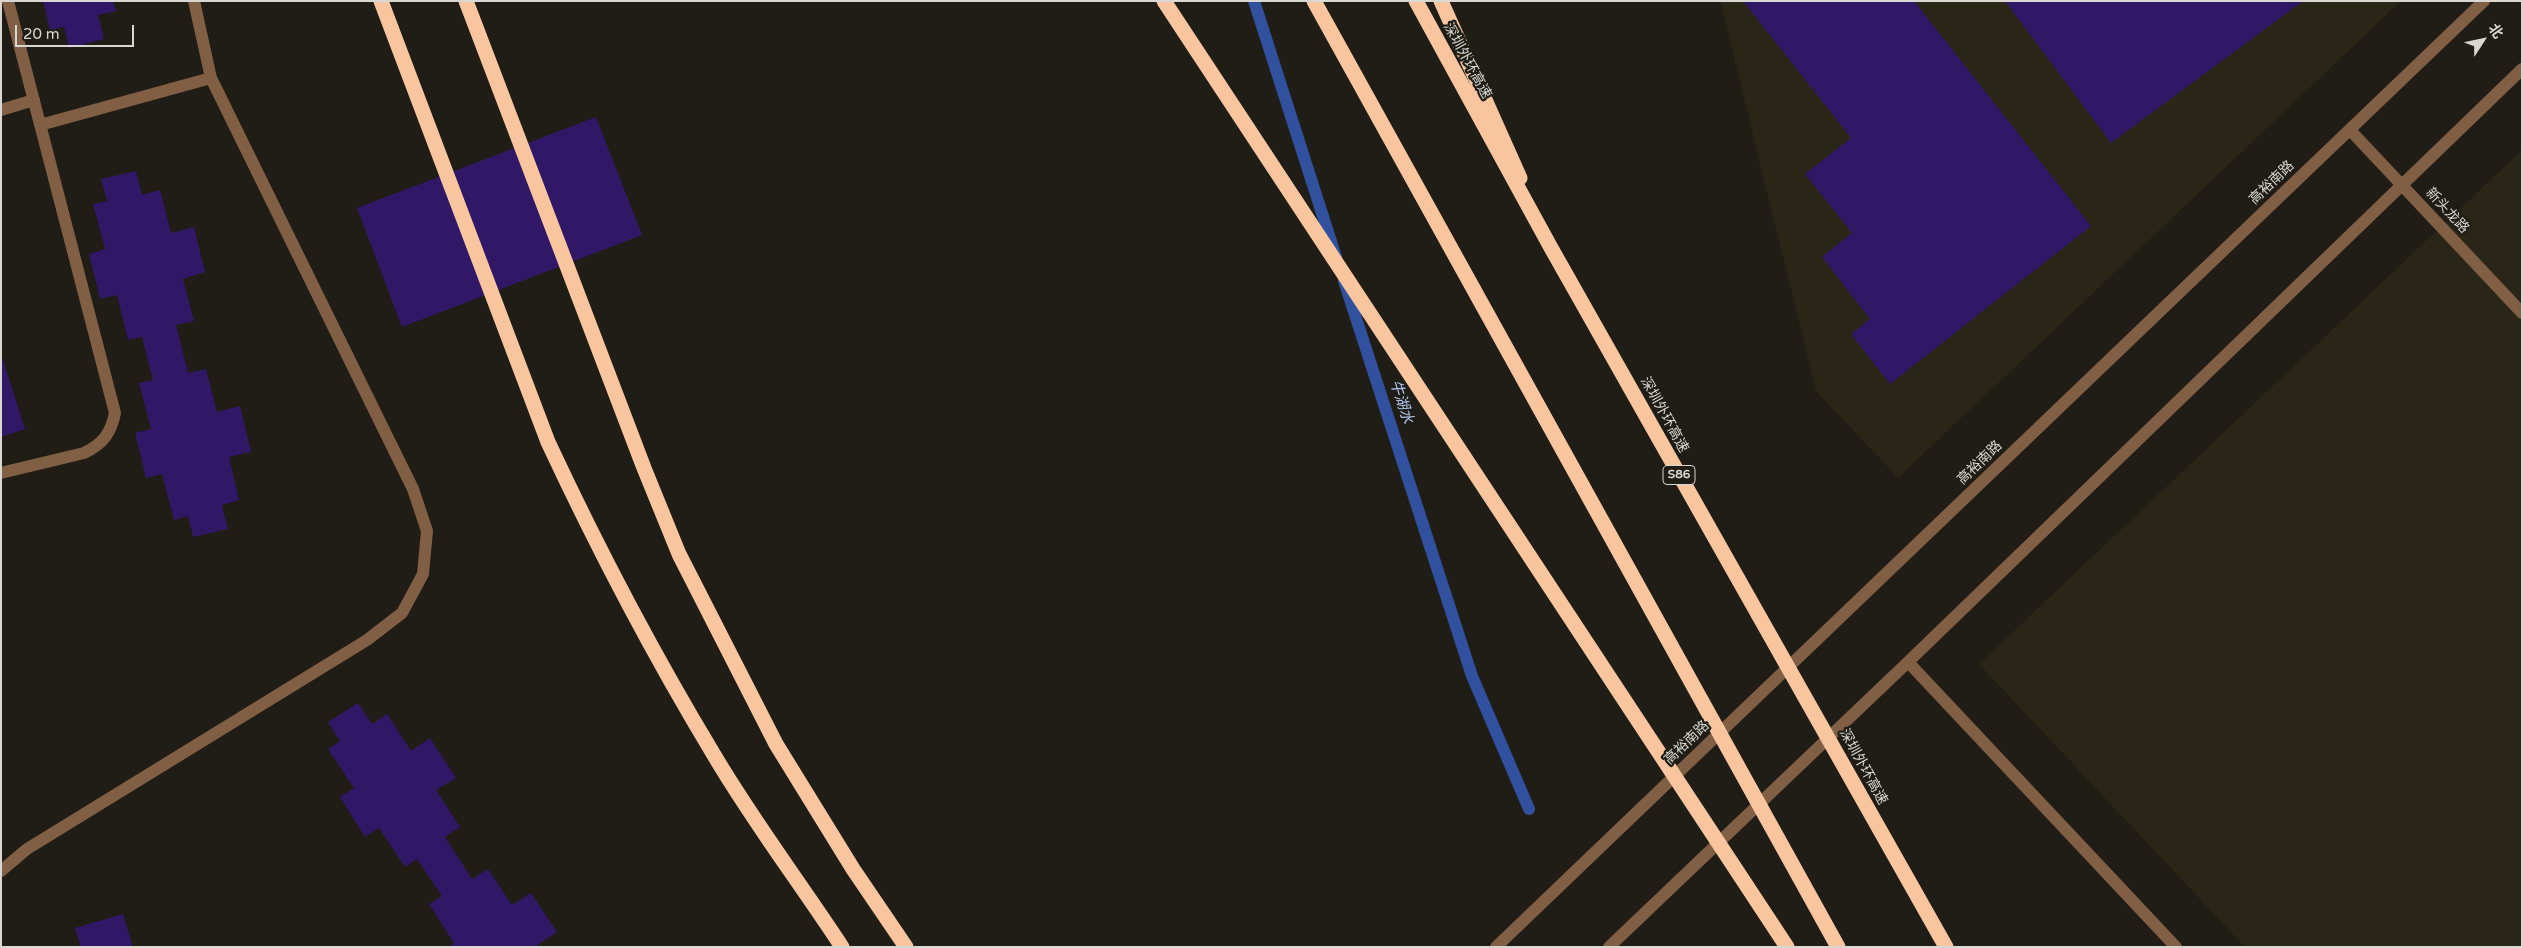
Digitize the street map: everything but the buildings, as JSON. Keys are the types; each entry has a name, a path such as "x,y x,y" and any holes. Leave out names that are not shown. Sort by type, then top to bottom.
{"highway":[{"path":"380,1 548,442 572,494 616,583 715,756 842,947"},
{"path":"466,1 644,468 679,554 776,744 853,869 906,947"},
{"path":"1164,1 1787,947"},
{"path":"1314,1 1838,947"},
{"name":"深圳外环高速","path":"1416,1 1550,246 1946,947"},
{"path":"1441,1 1550,246"}],"street":[{"path":"1,472 84,453 97,447 106,438 115,413 8,1"},
{"path":"1,870 27,849 367,640 402,613 424,574 427,531 413,489 211,78 194,1"},
{"name":"高裕南路","path":"1496,947 2484,1"},
{"path":"1609,947 1908,662 2522,69"},
{"path":"40,125 211,78"},
{"path":"1,110 34,100"},
{"name":"新头龙路","path":"2350,130 2522,312"},
{"path":"1908,662 2176,947"}],"shaded area":[{"path":"1720,1 2401,1 1898,478 1816,391"},
{"path":"2522,150 2522,947 2245,947 1979,664"}],"waterway":[{"name":"牛湖水","path":"1254,1 1336,257"},
{"name":"牛湖水","path":"1344,281 1472,676 1529,809"}]}
